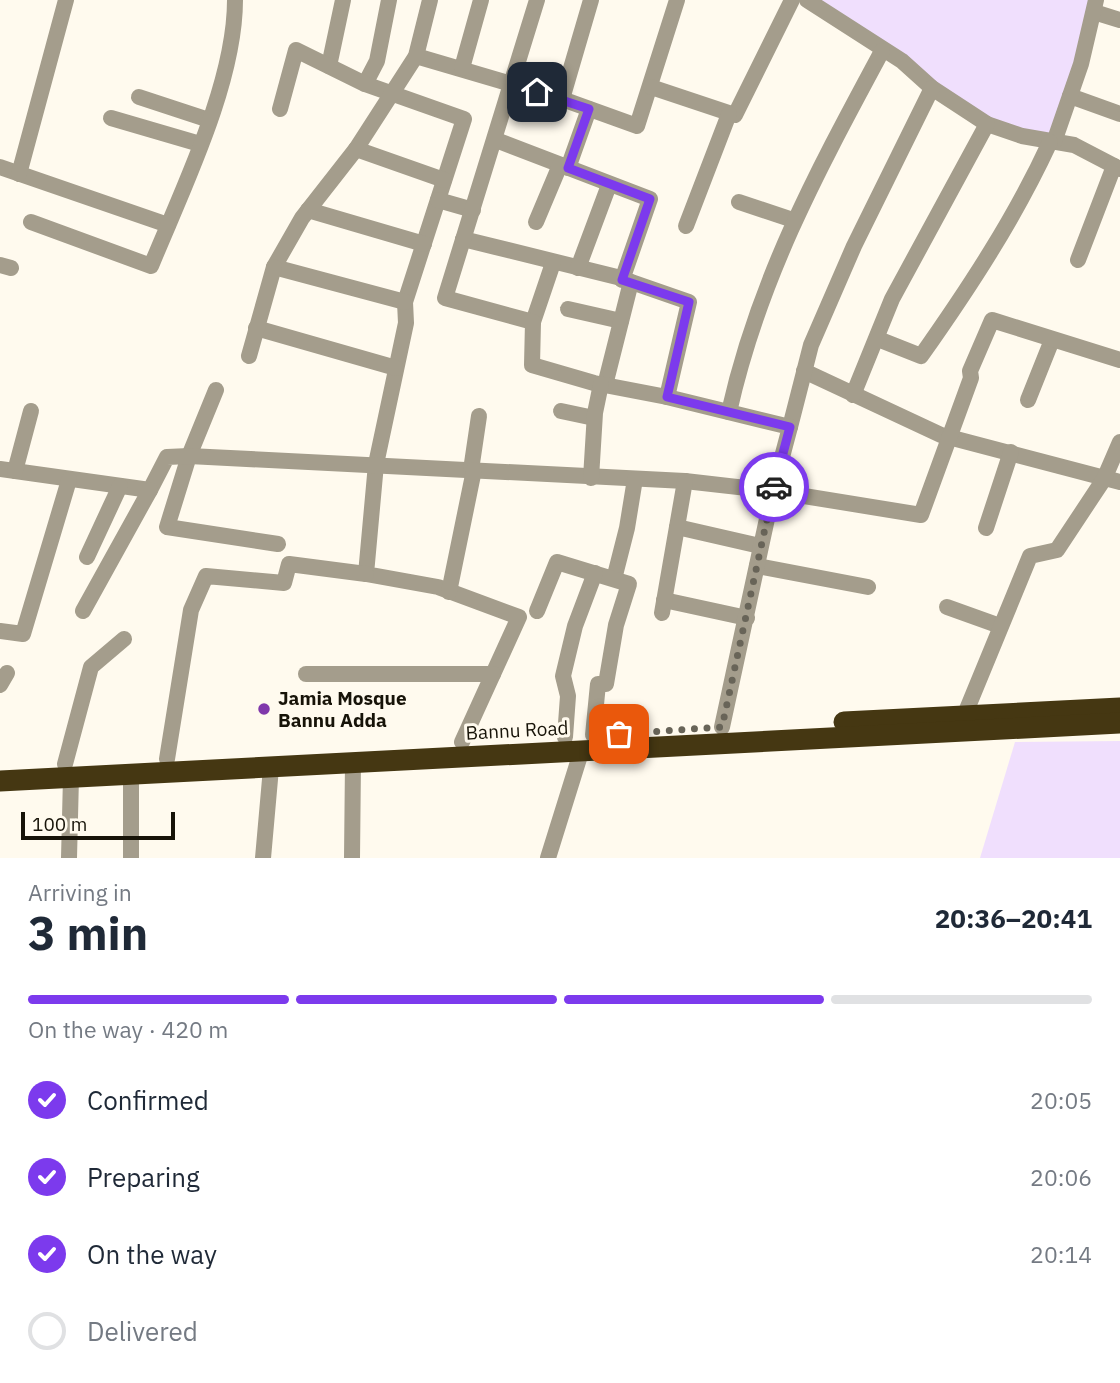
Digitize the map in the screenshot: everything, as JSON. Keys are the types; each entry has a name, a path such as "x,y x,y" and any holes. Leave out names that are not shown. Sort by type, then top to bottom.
{"highway":[{"name":"Bannu Road","path":"0,767 131,774 271,768 722,727 1120,708"},
{"name":"Bannu Road","path":"0,781 167,759 462,742 1120,723"}],"street":[{"path":"19,174 66,0"},
{"path":"31,222 151,266 200,144 230,57 235,0"},
{"path":"329,66 343,0"},
{"path":"365,85 377,61 389,0"},
{"path":"250,356 274,267 308,210 356,149 416,56 430,0"},
{"path":"462,68 481,0"},
{"path":"533,323 445,298 496,140 537,0"},
{"path":"562,99 590,0"},
{"path":"416,56 562,99 637,126 677,0"},
{"path":"651,87 735,115 792,0"},
{"path":"807,0 882,51 902,61 932,88 987,124 1052,142 1074,145 1117,167 1078,260"},
{"path":"878,339 920,356 959,302 1013,215 1052,142 1070,96 1095,6 1120,20"},
{"path":"280,109 296,50 365,85 464,118 405,302 406,323 376,464 366,574"},
{"path":"729,412 743,352 793,220 882,51"},
{"path":"722,727 772,491 811,345 854,247 932,88"},
{"path":"1070,96 1120,114"},
{"path":"139,97 209,120"},
{"path":"536,222 589,109"},
{"path":"686,226 729,114"},
{"path":"111,118 200,144"},
{"path":"853,395 892,299 987,124"},
{"path":"496,140 650,199 627,281 621,321 594,418 591,478"},
{"path":"356,149 444,180"},
{"path":"0,167 168,225"},
{"path":"578,268 609,185"},
{"path":"438,201 473,210"},
{"path":"738,202 793,220"},
{"path":"308,210 424,244"},
{"path":"463,239 627,281 689,302 667,397"},
{"path":"553,263 533,323 531,365 603,385 667,397 790,427"},
{"path":"274,267 405,302"},
{"path":"568,309 621,321"},
{"path":"83,611 167,457 376,464 591,478 685,481 772,491 921,515 971,378 970,371 992,320 1120,360"},
{"path":"256,328 397,368"},
{"path":"1028,400 1052,340"},
{"path":"804,371 950,438 1011,452 1112,481"},
{"path":"216,390 189,456 167,527 278,544"},
{"path":"31,411 8,470 150,490"},
{"path":"561,411 594,418"},
{"path":"449,592 473,470 479,416"},
{"path":"965,714 1030,556 1057,550 1112,481 1120,442"},
{"path":"985,528 1011,452"},
{"path":"614,579 635,479"},
{"path":"0,631 23,634 69,480"},
{"path":"685,481 663,606 747,618"},
{"path":"87,557 120,486"},
{"path":"677,527 760,545"},
{"path":"537,611 557,562 629,584 616,625 606,684 598,684 548,858"},
{"path":"167,759 191,610 206,576 284,583 289,564 366,574 449,592 519,617 462,742"},
{"path":"757,566 868,587"},
{"path":"580,740 563,676 575,626 595,573"},
{"path":"947,607 1000,626"},
{"path":"69,858 68,770 90,667 124,639"},
{"path":"306,674 493,674"},
{"path":"352,858 353,762"},
{"path":"263,858 271,768"},
{"path":"131,774 131,858"}],"shaded area":[{"path":"813,0 1092,0 1085,35 1050,136 1022,130 960,102"},
{"path":"1120,741 1120,858 980,858 1015,742"}],"way so far":[{"path":"619,734 722,727 751,604 767,505 774,487"}],"place":[{"name":"Jamia Mosque Bannu Adda","path":"264,709"}],"route":[{"path":"537,92 589,109 568,168 599,182 650,199 622,280 689,302 667,397 790,427 774,487"}]}
